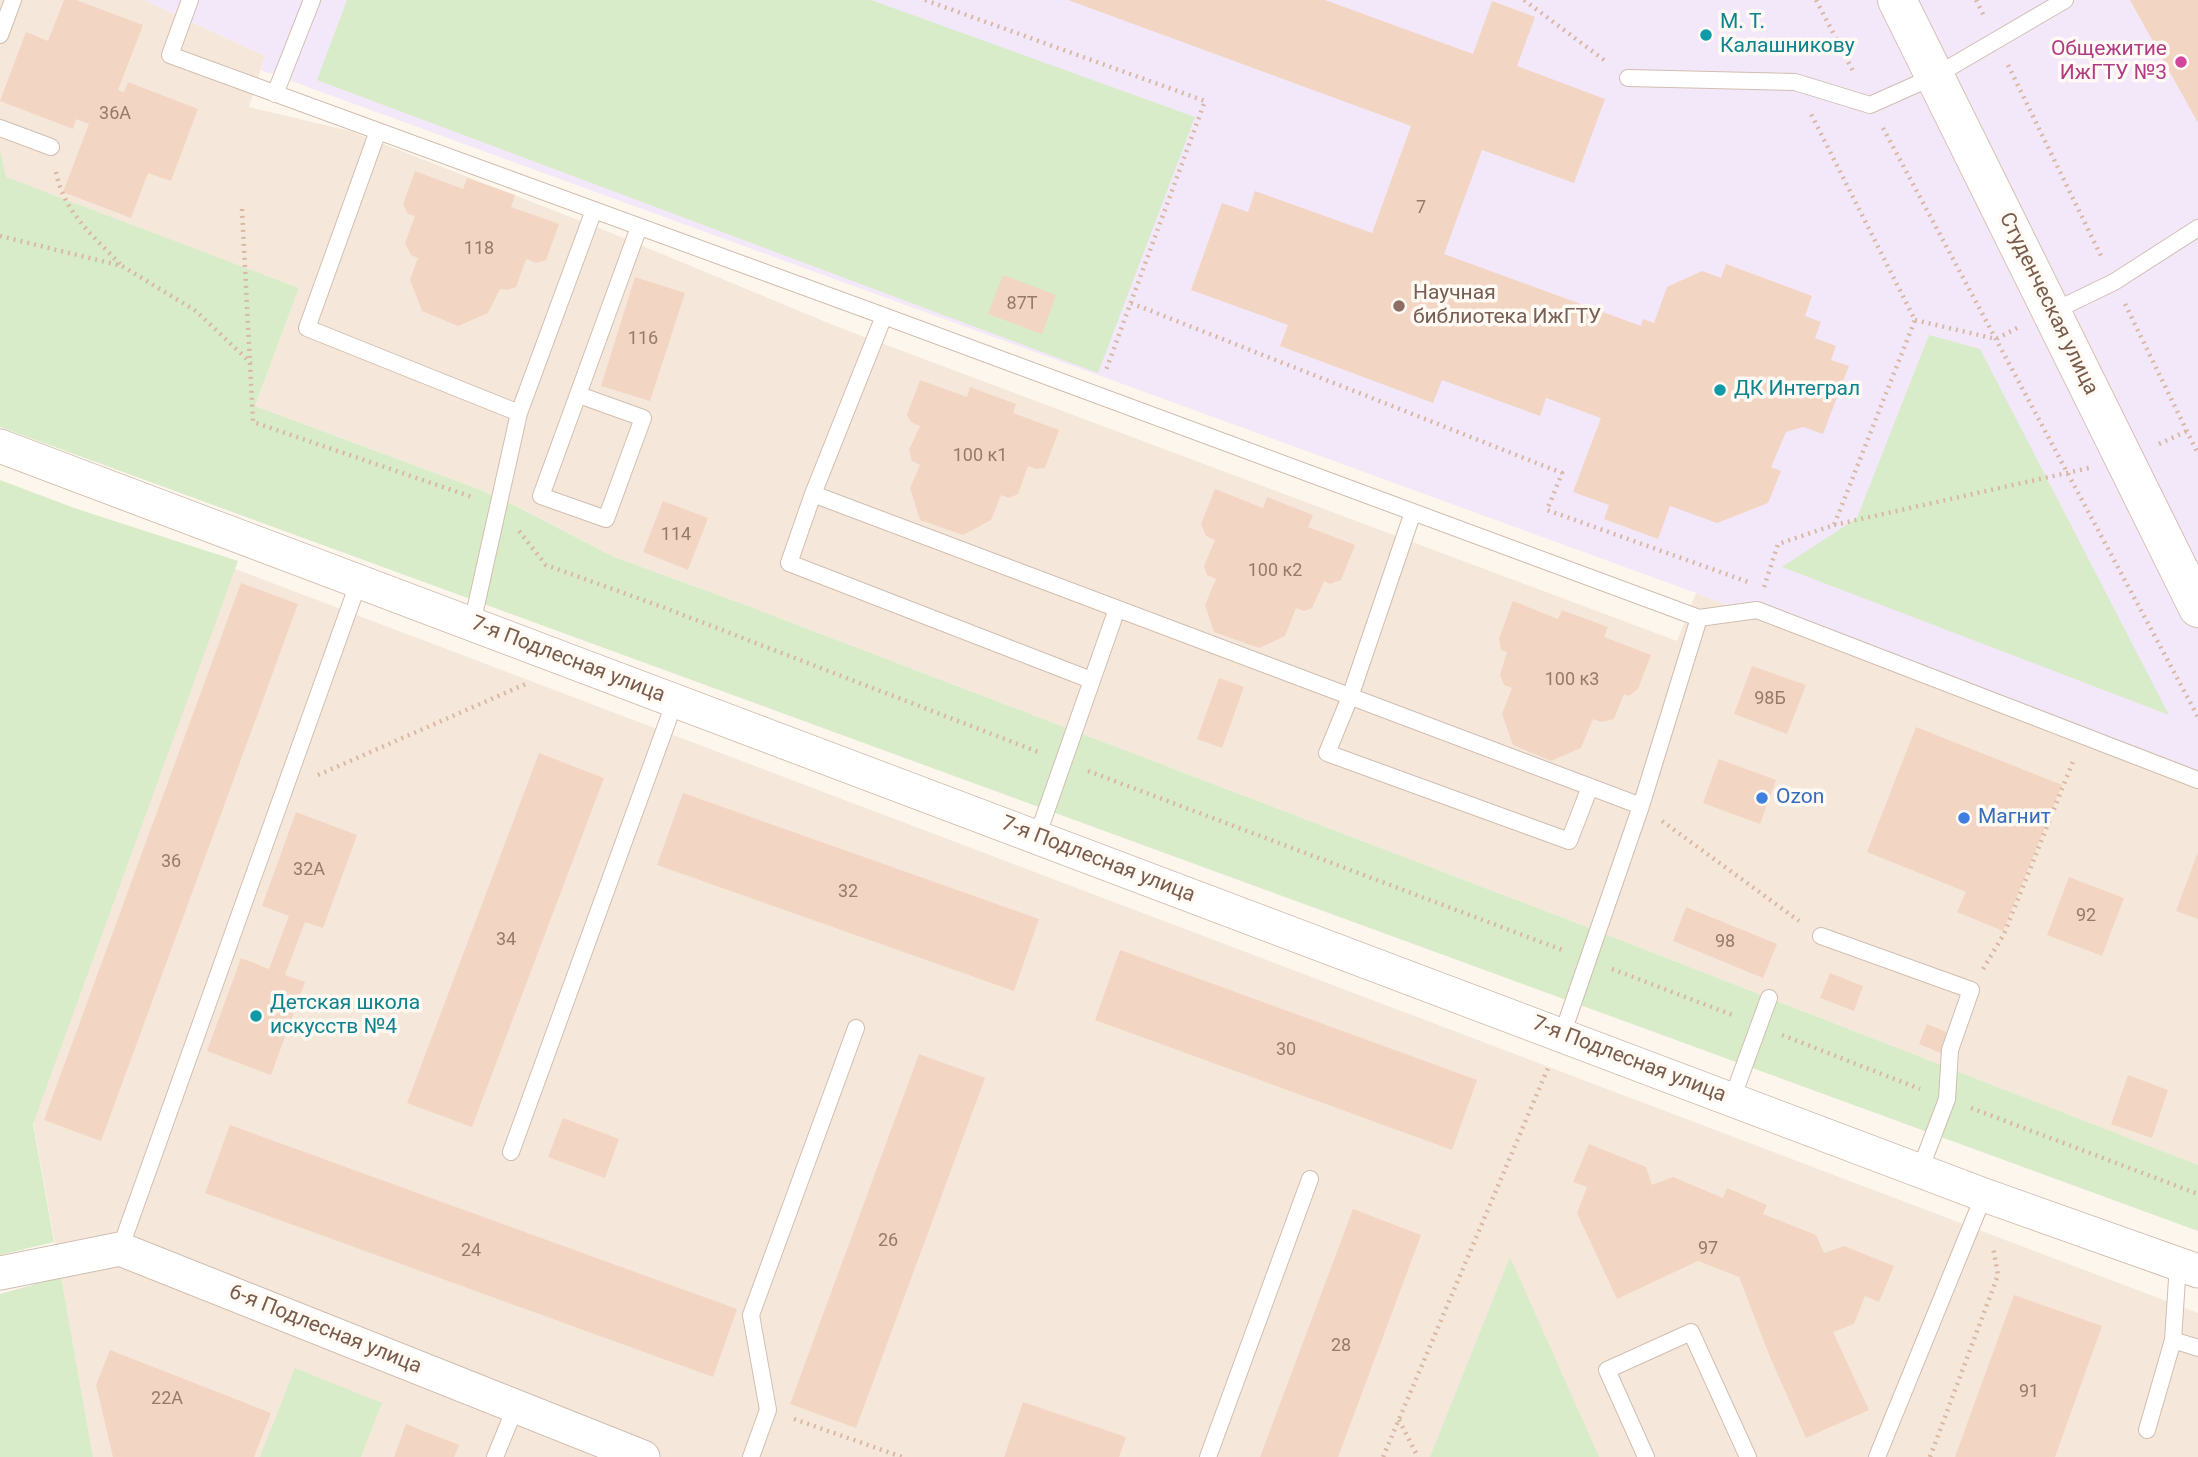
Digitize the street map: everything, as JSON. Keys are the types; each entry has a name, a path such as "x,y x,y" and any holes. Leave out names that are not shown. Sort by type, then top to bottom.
{"street":[{"name":"Студенческая улица","path":"1897,0 2198,608"},
{"name":"7-я Подлесная улица","path":"0,446 1984,1195 2188,1268"},
{"path":"0,1273 120,1249"},
{"name":"6-я Подлесная улица","path":"120,1249 643,1457"}],"lane":[{"path":"0,35 13,0"},
{"path":"190,0 170,55 1699,618 1757,610 2198,780"},
{"path":"275,94 312,0"},
{"path":"1628,78 1795,82 1870,105 1935,76 2065,0"},
{"path":"0,128 51,147"},
{"path":"378,131 307,328 519,413"},
{"path":"472,624 519,413 593,210"},
{"path":"579,395 643,418 606,519 541,496 639,227"},
{"path":"2052,312 2114,282 2198,228"},
{"path":"884,316 813,494 789,563 1091,680"},
{"path":"813,494 1641,807"},
{"path":"1413,512 1350,697 1327,753 1569,841 1590,787"},
{"path":"120,1249 359,581"},
{"path":"1037,837 1117,608"},
{"path":"1562,1035 1641,807 1699,618"},
{"path":"510,1152 675,701"},
{"path":"1821,936 1971,990 1950,1050 1947,1099 1920,1170"},
{"path":"1732,1099 1769,998"},
{"path":"751,1457 768,1410 751,1315 856,1028"},
{"path":"1208,1457 1310,1179"},
{"path":"1869,1457 1880,1451 1984,1195"},
{"path":"2147,1430 2174,1340 2188,1268"},
{"path":"1646,1457 1607,1370 1691,1332 1748,1457"},
{"path":"2174,1340 2198,1349"},
{"path":"495,1457 516,1406"}],"path":[{"path":"925,0 1205,101 1097,395"},
{"path":"1524,0 1628,78"},
{"path":"1816,0 2198,718"},
{"path":"1976,0 2198,454"},
{"path":"1795,82 1915,320 1834,525"},
{"path":"51,147 59,187 76,218 121,266 196,311 251,363"},
{"path":"242,209 253,422 498,506 546,565 678,613 2198,1194"},
{"path":"0,236 121,266"},
{"path":"1130,303 1562,473 1547,510 1764,588"},
{"path":"1915,320 1996,339"},
{"path":"1757,610 1778,544 1834,525 2126,461"},
{"path":"285,789 575,663"},
{"path":"1971,990 2004,934 2082,735"},
{"path":"1641,807 1821,936"},
{"path":"1383,1457 1562,1035"},
{"path":"1930,1457 1998,1275 1984,1195"},
{"path":"768,1410 902,1457"},
{"path":"1399,1420 1418,1457"}],"shaded area":[{"path":"0,0 144,0 265,56 249,107 350,131 609,232 838,327 1677,641 1696,593 2198,789 2198,1165 1574,922 614,557 481,490 255,406 299,288 5,177 0,150"},
{"path":"144,0 2198,0 2198,789 1696,593 261,70 265,56"},
{"path":"77,509 2198,1313 2198,1457 93,1457 0,937 0,723"}],"green space":[{"path":"347,0 871,0 1195,117 1098,373 317,80"},
{"path":"0,150 6,177 299,288 255,406 481,490 614,557 1574,922 2198,1165 2198,1231 0,427"},
{"path":"1929,335 1980,349 2169,715 1782,567 1857,518"},
{"path":"0,480 77,509 238,561 33,1124 54,1242 0,1255"},
{"path":"1510,1257 1599,1457 1430,1457"},
{"path":"61,1277 93,1457 0,1457 0,1294"},
{"path":"295,1368 382,1403 361,1457 260,1457"}],"building":[{"path":"64,0 76,0 143,25 118,90 124,92 128,82 198,109 171,181 148,173 131,218 63,192 89,124 76,119 73,129 0,101 26,32 48,41"},
{"path":"1068,0 1325,0 1473,54 1492,1 1535,17 1517,66 1605,99 1574,183 1482,150 1444,254 1641,326 1643,319 1654,323 1667,287 1702,271 1721,278 1726,264 1812,296 1805,316 1821,322 1815,338 1836,346 1831,360 1849,366 1823,434 1803,427 1786,432 1771,467 1781,471 1768,503 1717,523 1670,506 1658,539 1604,519 1609,505 1573,492 1601,418 1546,398 1540,416 1442,380 1433,403 1280,346 1288,325 1191,290 1222,203 1248,212 1255,191 1372,233 1411,126"},
{"name":"Общежитие ИжГТУ №3","path":"2130,0 2198,0 2198,123"},
{"path":"415,171 463,189 467,178 515,195 511,207 559,224 546,260 536,263 526,259 516,287 500,289 488,313 458,326 422,311 410,280 418,258 411,255 405,243 415,216 408,214 403,204"},
{"path":"1003,275 1056,295 1042,334 988,314"},
{"path":"635,277 685,293 650,401 601,386"},
{"path":"920,380 967,397 970,387 1016,404 1013,413 1059,430 1045,468 1028,466 1018,494 1009,498 1001,495 991,520 963,535 920,520 910,488 920,465 912,461 909,450 920,426 911,422 907,415"},
{"path":"1215,489 1263,508 1267,497 1313,515 1308,527 1355,545 1341,580 1330,584 1324,581 1312,608 1304,611 1296,608 1285,636 1259,648 1214,632 1205,605 1216,579 1207,575 1204,566 1215,540 1206,536 1201,524"},
{"path":"663,501 708,518 688,570 643,552"},
{"path":"241,583 298,604 101,1141 44,1120"},
{"path":"1513,601 1558,619 1562,610 1608,627 1604,637 1651,655 1638,689 1629,696 1624,694 1614,719 1601,722 1593,719 1581,748 1551,761 1513,745 1502,714 1512,688 1504,685 1500,675 1507,652 1501,650 1499,638"},
{"path":"1752,666 1806,685 1787,734 1734,714"},
{"path":"1219,678 1244,687 1222,748 1197,739"},
{"name":"Магнит","path":"1916,727 2062,785 2003,931 1957,912 1966,892 1867,852"},
{"path":"539,753 604,778 472,1127 407,1103"},
{"path":"1719,759 1776,780 1760,824 1703,803"},
{"path":"683,793 1039,919 1014,991 657,865"},
{"path":"296,812 357,835 323,928 305,922 285,975 305,982 271,1075 207,1051 241,958 269,969 289,916 262,906"},
{"path":"2198,852 2198,919 2176,911"},
{"path":"2069,877 2124,898 2102,956 2047,935"},
{"path":"1686,907 1777,944 1763,978 1673,941"},
{"path":"1120,950 1477,1080 1452,1150 1095,1020"},
{"path":"1830,973 1863,986 1854,1011 1820,998"},
{"path":"1927,1024 1951,1034 1943,1054 1919,1044"},
{"path":"919,1054 985,1078 856,1428 790,1404"},
{"path":"2128,1075 2168,1090 2152,1138 2111,1124"},
{"path":"563,1118 619,1139 605,1178 548,1157"},
{"path":"230,1125 737,1309 713,1377 205,1193"},
{"path":"1589,1144 1646,1167 1652,1185 1673,1177 1723,1198 1727,1188 1767,1205 1763,1214 1816,1235 1824,1253 1844,1246 1894,1266 1879,1302 1865,1296 1854,1324 1833,1332 1869,1410 1806,1438 1770,1357 1739,1277 1698,1261 1617,1299 1577,1213 1587,1187 1573,1182"},
{"path":"1353,1209 1421,1235 1338,1457 1260,1457"},
{"path":"2014,1295 2102,1326 2055,1457 1955,1457"},
{"path":"110,1350 271,1413 254,1457 113,1457 96,1385"},
{"path":"1023,1402 1126,1437 1119,1457 1004,1457"},
{"path":"406,1424 459,1445 454,1457 394,1457"}],"place":[{"name":"М. Т. Калашникову","path":"1706,35"},
{"name":"Общежитие ИжГТУ №3","path":"2181,62"},
{"name":"Научная библиотека ИжГТУ","path":"1399,306"},
{"name":"ДК Интеграл","path":"1720,390"},
{"name":"Ozon","path":"1762,798"},
{"name":"Магнит","path":"1964,818"},
{"name":"Детская школа искусств №4","path":"256,1016"}]}
